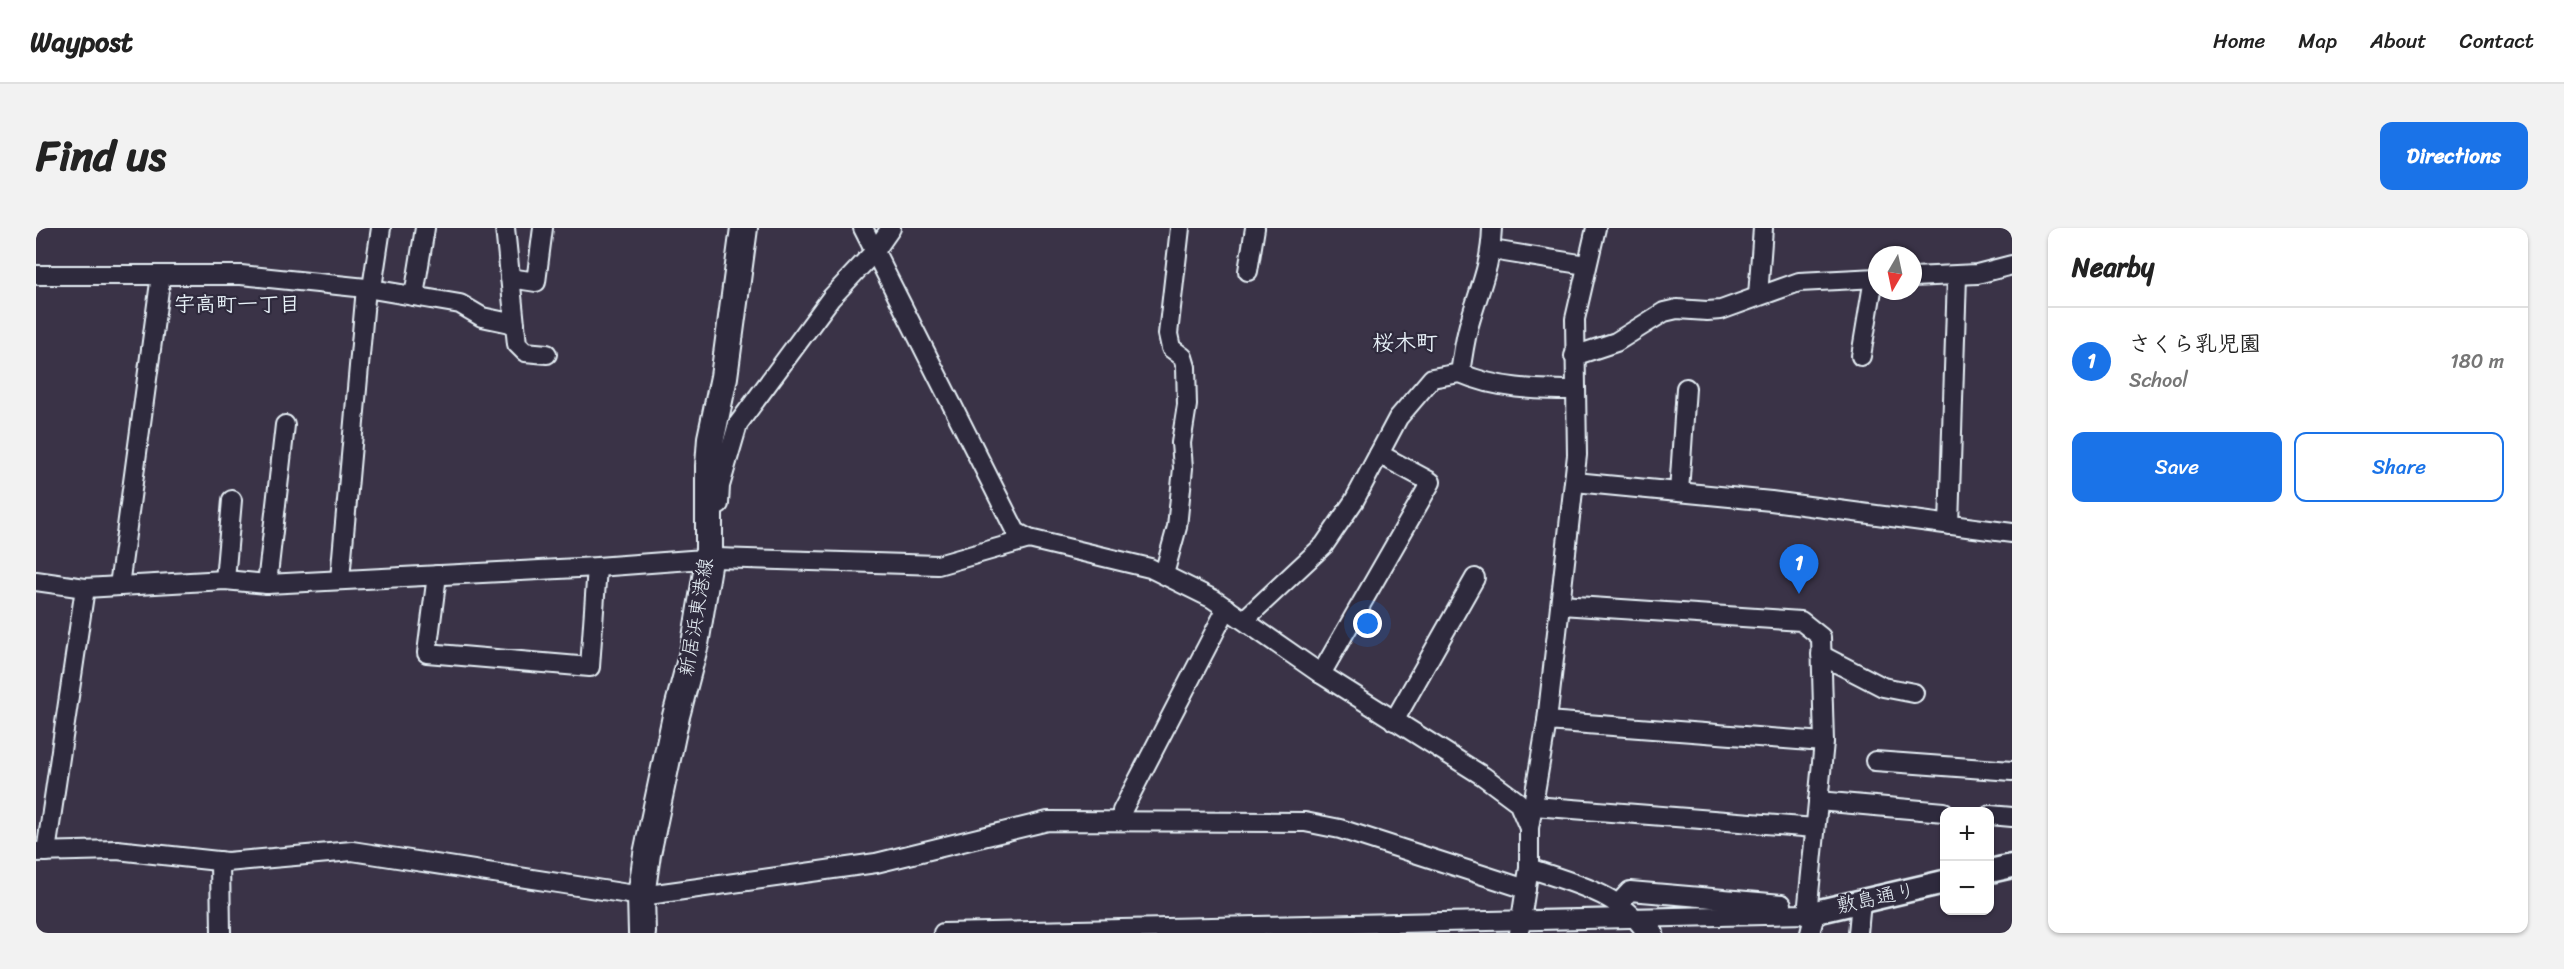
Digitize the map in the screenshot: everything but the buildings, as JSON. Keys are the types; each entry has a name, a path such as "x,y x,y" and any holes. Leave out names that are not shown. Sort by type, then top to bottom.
{"main road":[{"name":"新居浜東港線","path":"642,933 641,896 649,843 713,559 709,466 711,438 724,377 744,228"}],"street":[{"path":"340,579 369,288 381,228"},
{"path":"414,296 425,228"},
{"path":"505,228 517,344 525,352 547,354"},
{"path":"510,278 536,282 543,228"},
{"path":"863,228 1016,532 1029,539 1131,563 1164,574 1227,608 1321,674 1483,776 1518,802 1529,828"},
{"path":"713,559 720,486 738,424 831,298 875,251 891,228"},
{"path":"1164,574 1177,527 1183,468 1181,443 1187,405 1186,367 1183,357 1171,348 1168,334 1180,228"},
{"path":"1248,272 1255,228"},
{"path":"1460,374 1470,322 1485,280 1492,250 1492,228"},
{"path":"1520,927 1528,868 1529,828 1547,721 1575,482 1577,455 1575,319 1596,228"},
{"path":"1758,296 1763,228"},
{"path":"1492,250 1586,265"},
{"path":"1922,277 1977,274 2012,265"},
{"path":"36,275 241,275 369,288 460,304 482,317 515,324"},
{"path":"119,586 161,275"},
{"path":"1949,525 1957,276"},
{"path":"1574,356 1616,342 1664,312 1677,309 1721,310 1799,282 1868,278"},
{"path":"1862,356 1871,300"},
{"path":"1244,620 1324,545 1354,501 1398,418 1432,378 1460,374 1484,383 1510,387 1575,390"},
{"path":"1679,492 1686,388"},
{"path":"267,584 285,425"},
{"path":"1321,674 1431,482 1379,454"},
{"path":"1575,482 1771,501 2012,533"},
{"path":"225,580 232,500"},
{"path":"36,581 85,588 225,580 267,584 713,559 938,565 1029,539"},
{"path":"437,575 427,653 590,667 597,567"},
{"path":"1394,721 1475,578"},
{"path":"85,588 41,852 117,850 220,861 352,851 641,896 876,863 1048,821 1305,822 1351,832 1526,889"},
{"path":"1561,605 1801,621 1821,637 1824,742 1815,828 1810,916 1630,891 1617,905"},
{"path":"1124,821 1122,811 1227,608"},
{"path":"1821,655 1883,687 1914,693"},
{"path":"1547,721 1824,742"},
{"path":"1875,761 2012,771"},
{"path":"1818,801 1940,812"},
{"path":"1533,806 1815,828"},
{"path":"1994,815 2012,817"},
{"path":"220,861 220,933"},
{"path":"1994,870 2012,866"},
{"path":"1528,868 1601,894 1617,905 1635,925 1654,933"},
{"name":"敷島通り","path":"944,933 1635,925 1810,916 1940,883"},
{"path":"1858,933 1861,902"}],"place":[{"name":"さくら乳児園","path":"1799,594"}],"district":[{"name":"宇高町一丁目","path":"237,304"},
{"name":"桜木町","path":"1405,342"}]}
